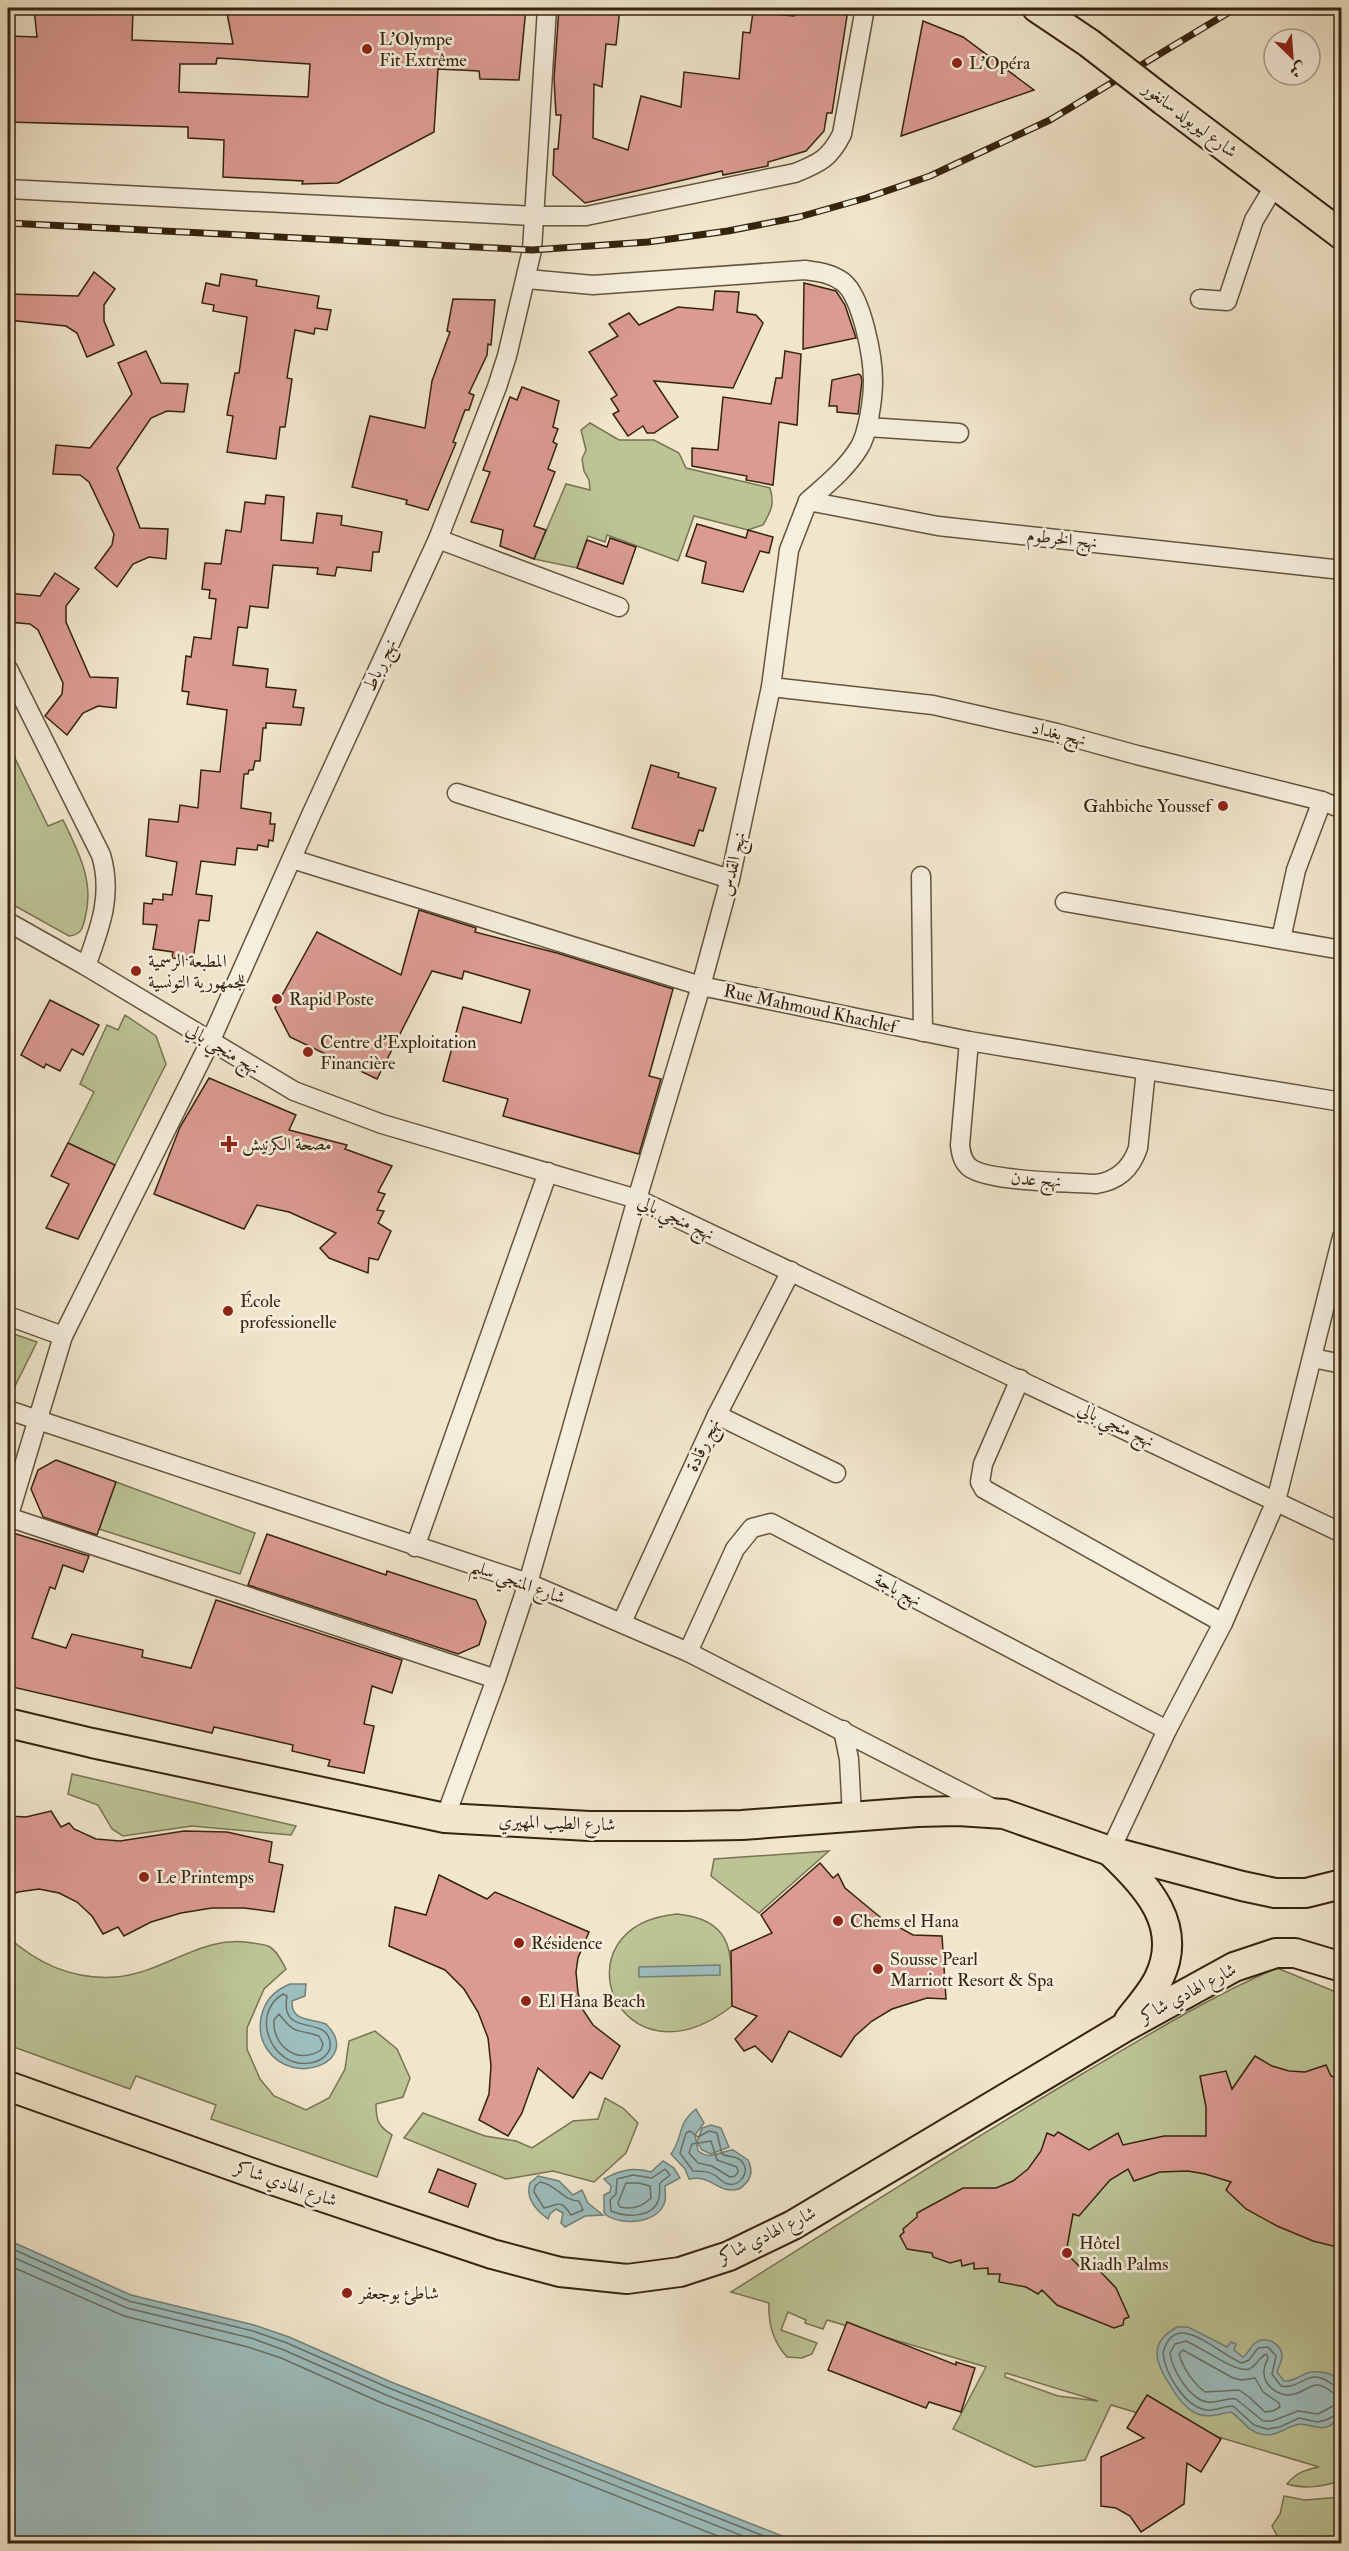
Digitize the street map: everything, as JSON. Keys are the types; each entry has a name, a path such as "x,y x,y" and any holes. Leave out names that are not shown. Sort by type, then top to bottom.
{"main road":[{"name":"شارع ليوبولد سانغور","path":"1038,8 1089,42 1341,235"},
{"name":"شارع الطيب المهيري","path":"8,1723 446,1818 589,1826 682,1826 742,1825 948,1811 1004,1814 1110,1851 1275,1893 1306,1893 1341,1884"},
{"path":"1110,1851 1149,1891 1158,1906 1166,1940 1166,1958 1159,1979 1125,2027"},
{"name":"شارع الهادي شاكر","path":"8,2086 269,2179 492,2254 561,2272 627,2279 680,2272 729,2256 793,2225 1125,2027 1234,1968 1276,1953 1295,1953 1341,1967"}],"street":[{"name":"نهج رباط","path":"8,1517 63,1336 210,1042 438,539 497,387 527,279 535,216 547,8"},
{"path":"8,189 535,216 586,216 795,173 818,164 833,151 842,134 865,8"},
{"path":"1200,299 1227,301 1254,220 1275,185"},
{"path":"527,279 593,285 804,270 830,273 845,283 856,301 868,341 873,382 867,428 860,447 843,469 808,501"},
{"path":"867,428 959,433"},
{"name":"نهج القدس","path":"446,1818 528,1583 637,1199 701,986 730,879 771,687 789,550 808,501"},
{"name":"نهج الخرطوم","path":"808,501 938,526 1341,570"},
{"path":"438,539 619,607"},
{"path":"8,669 101,855 106,871 107,888 103,916 86,966"},
{"name":"نهج بغداد","path":"771,687 933,705 1057,733 1322,801 1341,809"},
{"path":"457,792 730,879"},
{"path":"1281,939 1296,870 1322,801"},
{"name":"Rue Mahmoud Khachlef","path":"292,859 701,986 969,1041 1341,1102"},
{"path":"921,876 923,1032"},
{"path":"1065,902 1341,950"},
{"name":"نهج منجي بالي","path":"8,922 86,966 294,1091 382,1124 637,1199 1341,1533"},
{"name":"نهج عدن","path":"969,1041 960,1145 962,1158 968,1167 989,1176 1096,1184 1108,1182 1119,1176 1134,1159 1138,1148 1146,1070"},
{"path":"415,1547 548,1172"},
{"path":"1110,1851 1167,1730 1223,1623 1276,1501 1341,1237"},
{"name":"نهج رقادة","path":"622,1622 717,1415 791,1271"},
{"path":"8,1316 63,1336"},
{"path":"1313,1358 1341,1364"},
{"path":"1020,1379 982,1464 980,1482 984,1489 1223,1623"},
{"name":"شارع المنجي سليم","path":"8,1410 528,1583 688,1652 1004,1814"},
{"path":"717,1415 836,1473"},
{"path":"8,1517 496,1679"},
{"name":"نهج باجة","path":"688,1652 735,1549 752,1528 771,1523 1167,1730"},
{"path":"843,1730 849,1759 852,1816"}],"green space":[{"path":"590,423 619,440 654,440 679,453 686,468 770,488 771,507 763,525 748,530 694,516 678,561 607,535 605,542 588,536 577,568 534,559 566,484 590,490 582,459 586,450 581,430"},
{"path":"8,744 48,826 63,820 74,843 83,867 88,892 88,905 79,933 69,936 8,902"},
{"path":"125,1015 156,1036 166,1064 115,1165 68,1143 94,1092 80,1084 107,1025 118,1030"},
{"path":"8,1332 37,1342 15,1386 8,1387"},
{"path":"116,1482 255,1533 240,1574 99,1529"},
{"path":"72,1774 296,1826 291,1835 192,1826 123,1836 112,1829 98,1805 68,1794"},
{"path":"829,1851 759,1913 711,1876 714,1859"},
{"path":"677,1914 697,1918 711,1924 721,1933 730,1957 732,2006 692,2028 658,2031 632,2019 615,1998 609,1972 617,1946 639,1925"},
{"path":"8,1937 32,1955 58,1968 86,1976 101,1977 134,1974 217,1944 235,1941 270,1947 278,1954 286,1969 264,1989 247,2028 247,2049 260,2079 274,2096 306,2110 329,2098 345,2069 349,2041 375,2031 397,2049 410,2078 403,2097 376,2104 379,2122 392,2135 377,2177 211,2119 216,2105 136,2076 130,2089 8,2045"},
{"name":"Hôtel Riadh Palms","path":"1277,1968 1341,1994 1341,2481 1307,2487 1287,2484 1302,2472 1319,2467 1111,2405 1085,2460 1035,2467 953,2429 986,2367 827,2320 823,2329 805,2323 806,2320 788,2312 781,2330 817,2343 812,2354 802,2358 787,2357 772,2332 769,2303 731,2292 1038,2100 1178,2018","holes":["1006,2373 1098,2401 1058,2396 1005,2377"]},
{"path":"605,2098 623,2108 638,2123 626,2153 594,2182 553,2171 506,2179 404,2138 423,2113 485,2136 516,2141 532,2148 573,2121 598,2119"},
{"path":"1284,2496 1305,2500 1341,2497 1341,2543 1281,2543 1272,2526 1280,2514"}],"water":[{"path":"720,1965 720,1975 639,1977 639,1967"},
{"path":"290,1984 306,1984 305,1996 292,2001 295,2013 303,2018 326,2024 335,2037 336,2049 330,2059 320,2065 307,2068 292,2067 279,2061 263,2042 260,2026 265,2006 275,1993"},
{"path":"696,2109 704,2123 695,2135 698,2151 712,2155 733,2150 748,2160 751,2169 750,2176 739,2189 726,2189 704,2179 689,2179 685,2169 671,2154 678,2142 685,2120"},
{"path":"711,2125 721,2128 729,2147 711,2154 702,2150 697,2142 702,2128"},
{"path":"663,2161 674,2168 680,2178 665,2186 665,2201 656,2214 639,2221 621,2221 606,2215 604,2195 610,2192 611,2186 604,2179 627,2170 651,2172"},
{"path":"538,2176 559,2181 573,2195 582,2190 588,2203 603,2215 585,2216 565,2227 561,2223 563,2213 556,2209 548,2219 536,2208 529,2194 530,2183"},
{"path":"8,2240 131,2295 254,2325 289,2337 391,2382 800,2543 8,2543"},
{"path":"1177,2327 1188,2327 1227,2347 1231,2342 1236,2344 1234,2350 1243,2357 1259,2341 1273,2342 1282,2353 1277,2372 1284,2381 1291,2381 1307,2373 1316,2372 1326,2373 1339,2381 1342,2391 1341,2414 1335,2422 1324,2428 1302,2424 1266,2435 1252,2430 1231,2412 1209,2416 1195,2413 1187,2408 1178,2397 1158,2361 1158,2346 1168,2333"}],"building":[{"path":"34,8 133,8 132,40 233,44 226,8 249,8 249,11 312,8 526,8 519,80 480,79 479,71 438,69 434,132 338,183 302,184 303,181 223,177 224,140 188,138 188,127 8,122 8,36 37,37","holes":["217,58 310,64 308,97 179,92 180,64 216,64"]},
{"path":"559,8 620,8 616,45 606,44 602,87 594,84 593,138 628,150 641,96 681,107 684,72 739,79 743,32 750,33 753,12 794,16 795,8 841,8 847,16 832,113 827,113 824,131 806,151 768,162 768,166 723,175 722,171 585,203 553,175 554,149 558,149 561,115 556,115 554,78"},
{"name":"L'Opéra","path":"923,21 963,37 1034,90 901,136"},
{"path":"94,272 115,289 104,305 104,321 114,345 87,357 77,333 66,326 8,320 8,294 78,296"},
{"path":"221,274 257,280 256,286 319,296 317,308 331,310 327,330 315,328 314,334 295,330 287,378 292,379 285,427 280,427 276,459 227,452 233,416 227,415 235,373 239,373 247,317 213,311 214,305 202,303 206,283 219,286"},
{"path":"804,283 836,291 845,305 856,338 803,349"},
{"path":"715,291 739,292 737,312 756,315 763,323 733,388 654,381 678,417 654,433 647,433 643,426 628,436 613,414 619,411 611,399 617,395 589,352 618,336 609,324 629,313 639,325 678,307 713,310"},
{"path":"453,299 495,300 491,345 488,344 487,355 469,393 474,395 469,410 465,410 453,442 456,443 428,510 406,504 407,500 352,487 370,416 425,428 432,381 450,332 447,331"},
{"path":"146,351 161,383 188,384 184,412 167,411 151,418 117,468 140,528 168,529 166,559 149,557 133,564 117,587 95,568 112,545 114,534 89,482 80,475 53,474 56,445 90,448 132,394 118,363"},
{"path":"785,351 801,354 797,425 779,422 773,485 746,480 747,476 692,466 692,448 718,450 723,397 771,404 776,378 782,378"},
{"path":"859,374 862,381 858,414 837,412 837,406 829,406 832,380"},
{"path":"522,387 559,401 553,427 558,429 553,442 557,444 548,469 555,472 534,526 546,530 534,559 500,546 503,530 471,522 490,472 483,470 510,397 517,400"},
{"path":"266,495 284,497 281,540 313,543 317,513 342,516 341,525 382,532 379,552 373,552 371,571 337,567 335,576 317,574 318,568 273,565 268,608 250,606 247,628 238,627 233,665 268,669 266,687 296,690 293,707 304,708 301,725 266,723 266,728 263,728 260,761 255,761 253,770 244,774 241,808 271,813 270,824 275,824 273,841 269,840 268,847 258,845 257,850 237,848 235,865 201,861 196,894 212,896 209,921 199,920 193,960 172,958 173,952 153,949 157,925 143,924 144,903 152,904 153,899 163,900 163,894 172,895 177,862 146,856 149,819 178,822 180,805 198,808 201,770 220,772 227,710 187,704 189,692 182,691 186,656 191,657 194,637 211,639 216,599 209,598 210,590 202,589 205,563 221,564 226,530 241,532 245,502 265,504"},
{"path":"697,524 746,538 748,530 773,537 769,553 760,551 743,592 702,583 706,562 686,556"},
{"path":"610,538 636,547 623,584 577,568 587,540 607,547"},
{"path":"55,573 79,589 66,606 66,622 90,677 118,678 116,708 98,706 83,713 67,735 45,716 62,694 63,683 38,630 30,624 8,622 8,593 40,596"},
{"path":"651,765 679,773 678,777 716,788 703,831 699,830 694,846 632,828"},
{"path":"419,910 476,928 475,932 557,953 673,989 649,1076 661,1079 639,1154 503,1116 508,1099 443,1081 463,1007 521,1023 530,990 464,971 462,979 432,971 377,1079 290,1037 275,1008 317,932 401,975"},
{"path":"50,1000 99,1025 83,1055 72,1049 60,1071 46,1064 44,1068 21,1055"},
{"path":"209,1078 296,1115 289,1130 347,1145 345,1149 392,1166 378,1192 385,1194 377,1210 384,1211 378,1223 391,1231 378,1260 369,1258 368,1273 329,1258 320,1248 336,1233 289,1212 257,1205 244,1229 154,1194 180,1127"},
{"path":"68,1143 115,1165 78,1239 46,1228 69,1184 51,1176"},
{"path":"56,1460 116,1482 97,1535 43,1517 31,1489 38,1470"},
{"path":"13,1533 89,1556 83,1572 63,1565 55,1589 50,1587 32,1638 66,1648 72,1634 143,1650 142,1657 191,1668 216,1600 402,1660 392,1693 372,1686 364,1724 374,1726 364,1773 328,1766 330,1760 292,1751 293,1745 214,1727 212,1733 8,1686 8,1549"},
{"path":"267,1534 386,1575 387,1571 476,1600 486,1622 479,1645 458,1654 248,1585"},
{"name":"Le Printemps","path":"51,1811 61,1827 69,1823 74,1829 96,1839 120,1841 184,1831 227,1832 272,1842 269,1862 283,1865 274,1912 244,1908 212,1908 181,1913 151,1922 124,1936 118,1927 103,1934 92,1916 77,1902 59,1893 39,1889 8,1896 8,1816 26,1817"},
{"name":"Sousse Pearl Marriott Resort & Spa","path":"820,1863 833,1878 838,1874 845,1888 880,1917 913,1935 942,1936 946,1999 927,1998 892,2009 872,2021 855,2036 841,2057 789,2031 772,2062 755,2046 744,2051 735,2039 757,2016 732,2006 731,1951 772,1933 761,1915"},
{"name":"El Hana Beach","path":"439,1875 487,1899 495,1892 589,1932 578,1958 576,1972 578,1993 583,2010 593,2025 620,2046 602,2079 590,2072 573,2098 538,2068 522,2113 508,2136 479,2120 489,2094 491,2066 488,2038 478,2012 464,1989 445,1970 389,1946 395,1907 426,1915"},
{"path":"1255,2056 1272,2066 1289,2071 1305,2072 1326,2065 1331,2076 1341,2080 1341,2248 1313,2241 1277,2226 1246,2209 1226,2190 1231,2182 1188,2171 1160,2172 1134,2181 1128,2169 1110,2180 1079,2216 1073,2214 1066,2253 1084,2271 1094,2265 1116,2288 1129,2317 1124,2319 1123,2325 1114,2328 1057,2305 1042,2290 1038,2294 1026,2287 999,2282 1000,2274 988,2274 988,2268 974,2269 974,2263 962,2266 961,2260 950,2263 933,2257 932,2253 907,2249 900,2236 904,2232 903,2229 917,2217 917,2213 963,2188 996,2188 1013,2181 1028,2169 1041,2151 1047,2133 1054,2136 1058,2132 1089,2150 1118,2133 1123,2145 1164,2136 1206,2136 1206,2107 1200,2076 1226,2071 1232,2089"},
{"path":"438,2169 476,2184 468,2207 429,2192"},
{"path":"847,2322 956,2365 956,2362 975,2368 961,2412 929,2402 926,2408 828,2370"},
{"path":"1147,2395 1221,2439 1201,2472 1187,2463 1184,2504 1141,2532 1130,2516 1116,2508 1101,2506 1101,2457 1144,2438 1127,2428"}],"railway":[{"path":"8,223 532,250 648,242 728,231 799,217 866,198 930,176 1050,120 1236,8"}],"place":[{"name":"L'Olympe Fit Extrême","path":"367,49"},
{"name":"L'Opéra","path":"957,63"},
{"name":"Gahbiche Youssef","path":"1223,806"},
{"name":"المطبعة الرسمية للجمهورية التونسية","path":"136,971"},
{"name":"Rapid Poste","path":"277,999"},
{"name":"Centre d'Exploitation Financière","path":"308,1052"},
{"name":"مصحة الكرنيش","path":"229,1144"},
{"name":"École professionelle","path":"228,1311"},
{"name":"Le Printemps","path":"144,1877"},
{"name":"Chems el Hana","path":"838,1921"},
{"name":"Résidence","path":"519,1943"},
{"name":"Sousse Pearl Marriott Resort & Spa","path":"878,1969"},
{"name":"El Hana Beach","path":"526,2001"},
{"name":"Hôtel Riadh Palms","path":"1067,2253"},
{"name":"شاطئ بوجعفر","path":"347,2293"}]}
